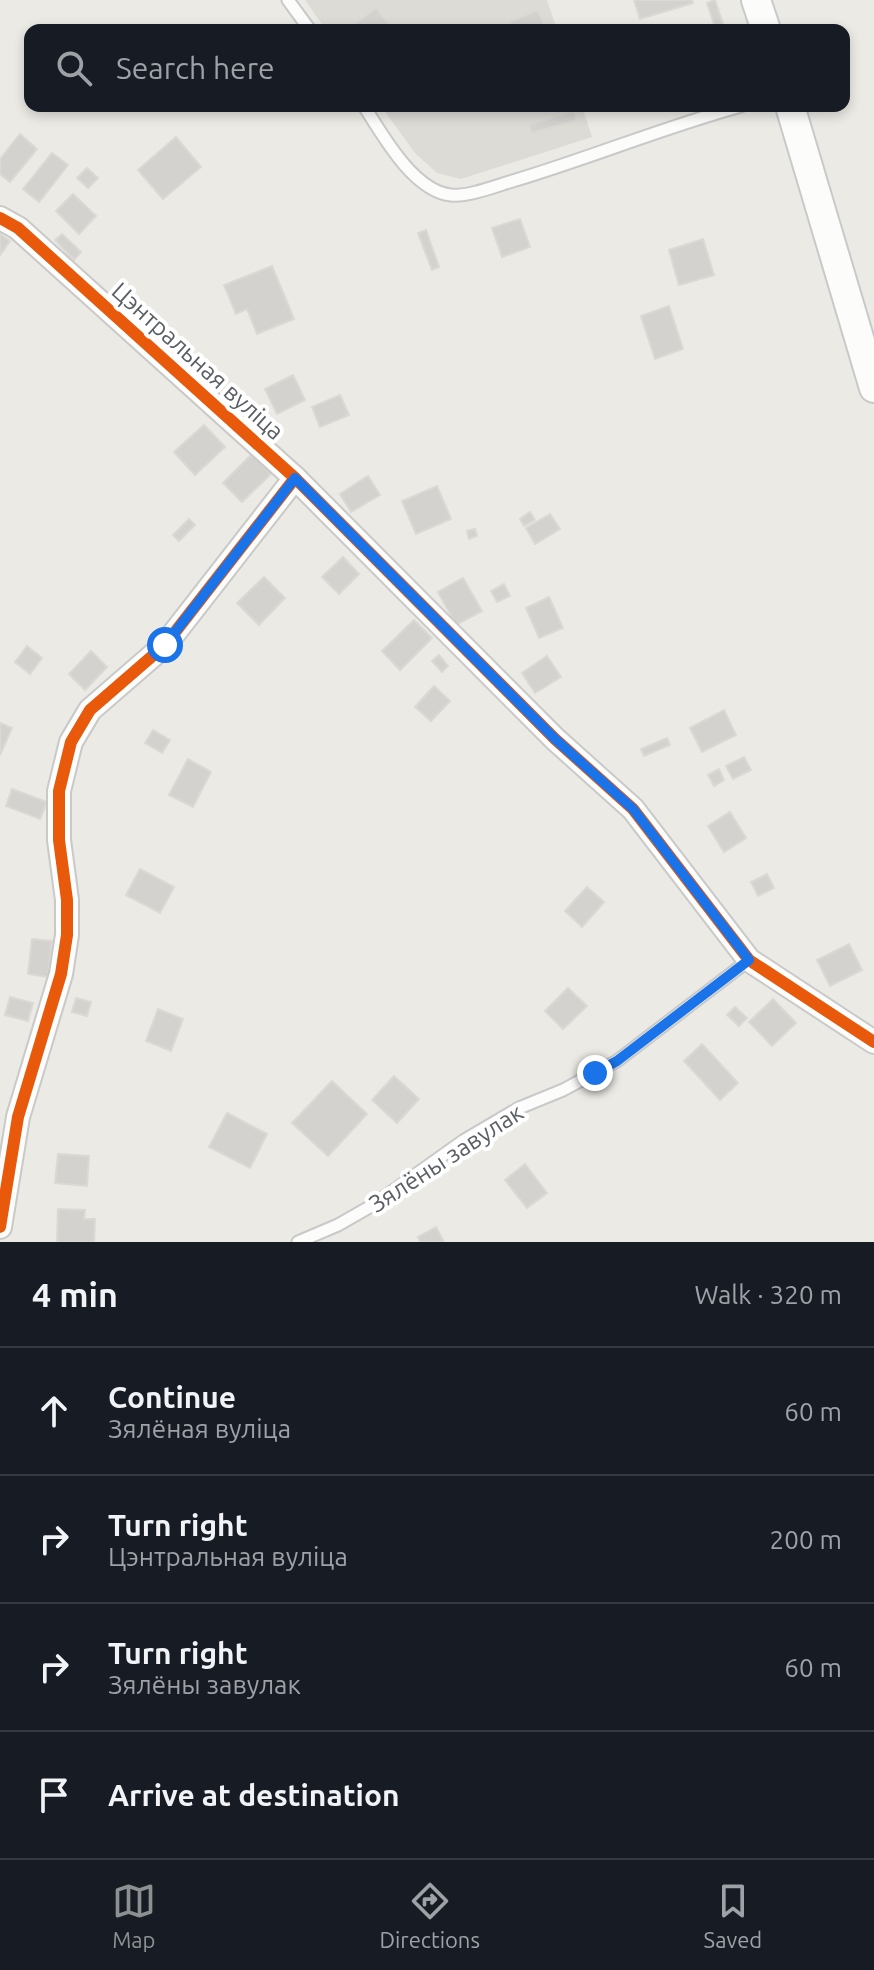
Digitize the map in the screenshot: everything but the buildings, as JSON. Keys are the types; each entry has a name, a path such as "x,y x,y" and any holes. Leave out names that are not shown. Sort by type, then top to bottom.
{"street":[{"path":"756,0 764,24"},
{"path":"792,112 874,388"},
{"name":"Цэнтральная вуліца","path":"0,218 18,228 295,478 555,739 633,809 749,960 874,1042"},
{"path":"0,1227 18,1117 61,974 67,935 67,900 59,840 59,791 71,742 90,710 165,645 295,478"}],"lane":[{"path":"288,0 306,24"},
{"path":"368,112 402,162 425,184 450,195 486,189 538,173 719,112"},
{"name":"Зялёны завулак","path":"298,1242 338,1225 373,1205 463,1141 519,1108 563,1090 617,1061 749,960"}],"shaded area":[{"path":"305,0 547,0 555,24 322,24"},
{"path":"385,112 584,112 592,137 461,179 437,173 415,153"}],"cycle path":[{"path":"0,218 18,228 295,478 555,739 633,809 749,960 874,1042"},
{"path":"0,1227 18,1117 61,974 67,935 67,900 59,840 59,791 71,742 90,710 165,645 295,478"}],"route":[{"path":"165,645 295,478 555,739 633,809 749,960 617,1061 595,1073"}]}
